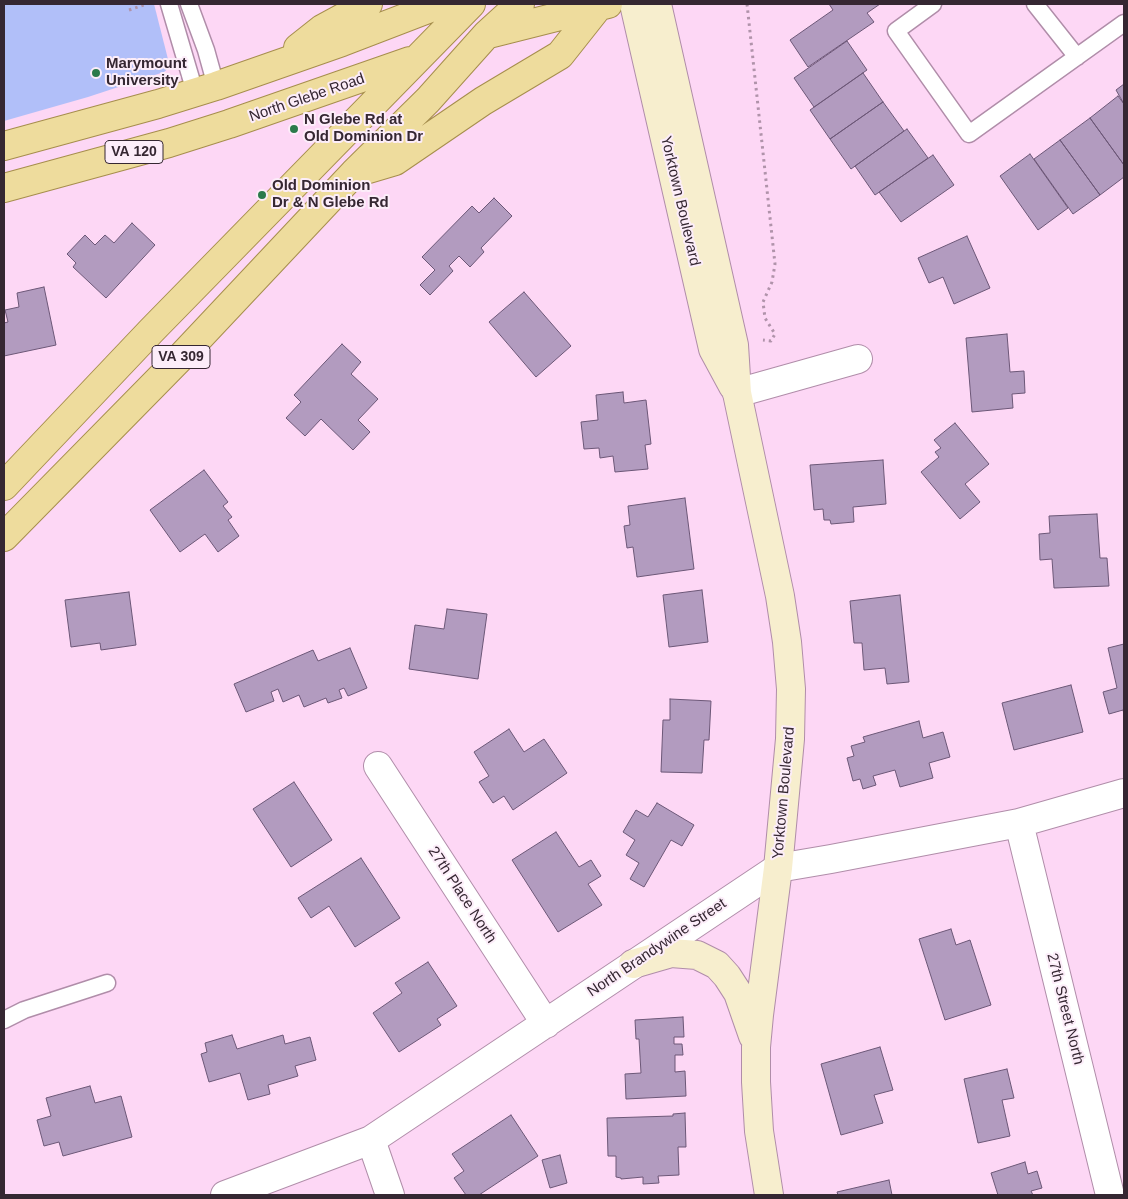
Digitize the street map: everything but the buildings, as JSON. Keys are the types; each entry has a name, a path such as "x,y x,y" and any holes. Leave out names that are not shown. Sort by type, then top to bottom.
{"main road":[{"path":"274,66 322,29 368,4"},
{"name":"VA 120","path":"4,146 206,89 274,66 441,4"},
{"name":"VA 309","path":"4,486 151,331 471,4"},
{"name":"VA 309","path":"4,537 180,358 354,173 428,100 487,34 520,4"},
{"path":"354,173 395,161 486,99 560,55 603,6"},
{"name":"North Glebe Road","path":"4,188 169,143 229,124 487,34 603,6"}],"street":[{"name":"Yorktown Boulevard","path":"634,4 713,349 737,393"},
{"name":"Yorktown Boulevard","path":"657,4 734,345 737,393 780,596 787,642 791,689 790,739 778,868 756,1047 758,1131 769,1195"},
{"path":"737,393 858,359"},
{"name":"27th Place North","path":"378,766 546,1024"},
{"name":"North Brandywine Street","path":"225,1195 371,1140 778,868 1019,823 1124,793"},
{"name":"27th Street North","path":"1019,823 1110,1195"},
{"path":"633,964 671,953 697,955 717,965 738,993 756,1047"},
{"path":"371,1140 390,1195"}],"lane":[{"path":"169,4 206,89"},
{"path":"189,4 206,50 206,89"},
{"path":"933,4 896,31 969,134 1124,23"},
{"path":"1035,4 1077,57"},
{"path":"4,1020 24,1010 107,983"}],"path":[{"path":"130,10 148,4"},
{"path":"747,4 775,264 772,282 763,302 764,318 775,334 771,341 763,340"}],"shaded area":[{"name":"Marymount University","path":"4,4 154,4 170,67 164,72 88,97 4,121"}],"place":[{"name":"Marymount University","path":"96,73"},
{"name":"N Glebe Rd at Old Dominion Dr","path":"294,129"},
{"name":"Old Dominion Dr & N Glebe Rd","path":"262,195"}]}
